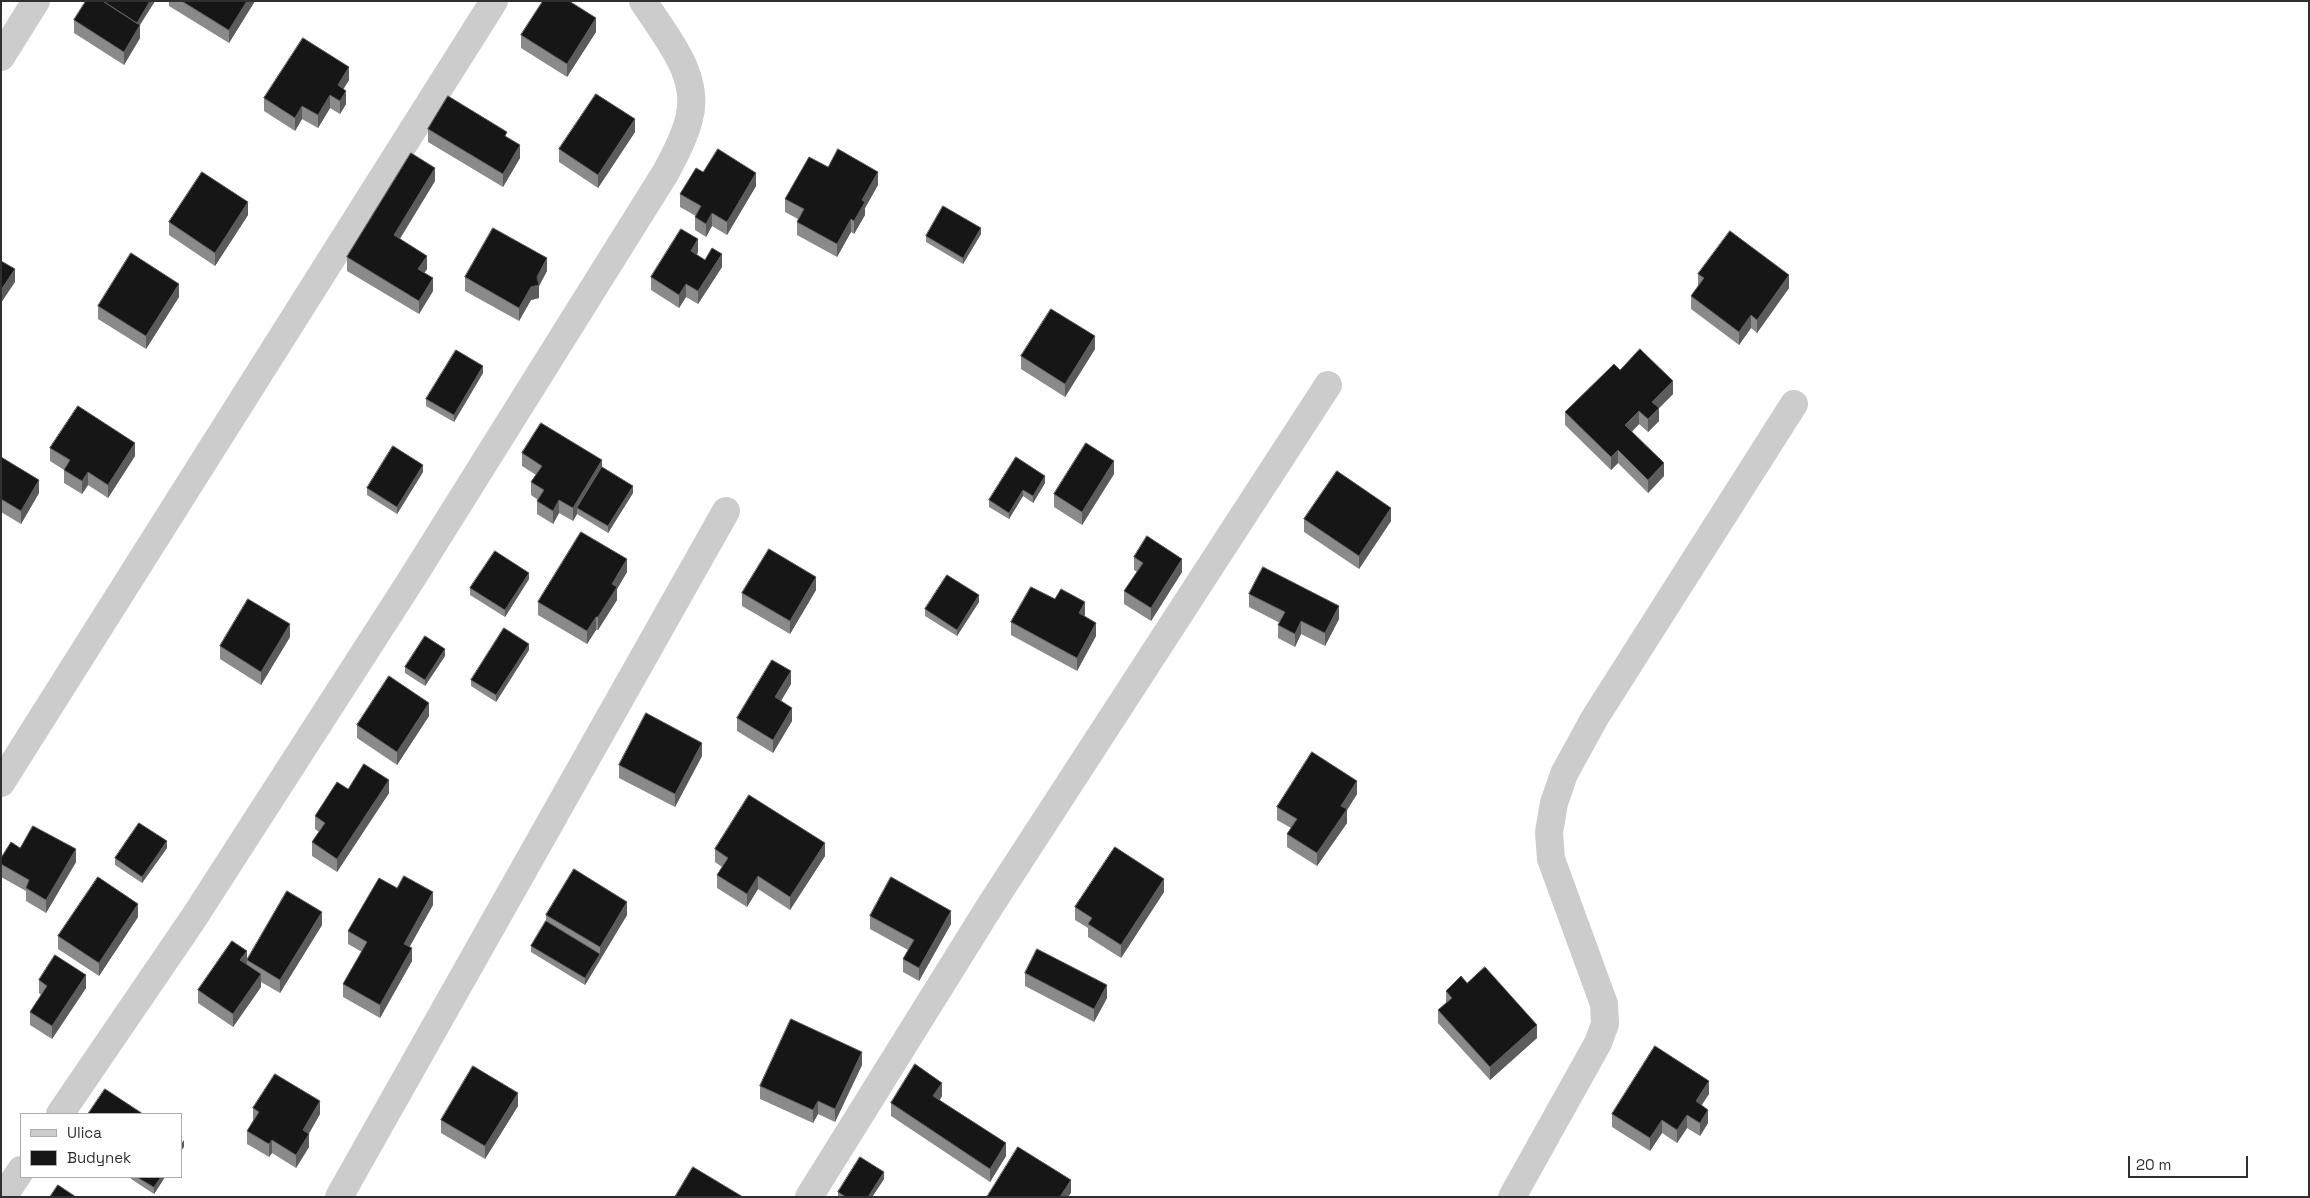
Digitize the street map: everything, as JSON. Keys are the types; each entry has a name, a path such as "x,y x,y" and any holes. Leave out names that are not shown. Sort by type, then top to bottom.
{"street":[{"path":"1,57 36,1"},
{"path":"1,783 494,1"},
{"path":"61,1113 193,919 395,604 666,172 680,145 689,118 691,97 687,72 643,1"},
{"path":"809,1197 990,906 1328,385"},
{"path":"1512,1197 1598,1043 1605,1024 1604,1004 1598,983 1551,859 1549,832 1554,803 1564,774 1594,718 1794,404"},
{"path":"339,1197 726,511"},
{"path":"3,1197 20,1172"}],"building":[{"path":"86,1 103,1 140,25 124,52 74,20"},
{"path":"103,1 150,1 137,23"},
{"path":"182,1 247,1 229,30"},
{"path":"543,1 569,1 596,18 567,64 521,35"},
{"path":"303,38 349,67 338,85 346,91 340,101 330,95 318,115 302,106 295,118 264,98"},
{"path":"596,94 635,119 598,175 559,149"},
{"path":"448,96 507,132 505,136 520,145 503,174 428,129"},
{"path":"718,149 756,173 727,222 712,213 706,224 695,217 701,206 680,194 696,168 703,172"},
{"path":"838,149 878,172 862,200 865,202 854,221 851,219 837,244 797,222 804,209 785,199 809,157 828,167"},
{"path":"411,153 435,168 394,235 427,256 418,269 433,278 419,301 347,257"},
{"path":"202,172 248,202 215,253 169,222"},
{"path":"943,206 981,228 963,258 926,236"},
{"path":"493,228 547,258 537,277 539,285 531,287 519,308 465,277"},
{"path":"681,229 698,239 691,251 705,260 712,248 722,254 698,291 686,284 679,295 651,277"},
{"path":"1730,231 1789,275 1757,320 1751,315 1739,332 1691,296 1704,278 1698,274"},
{"path":"131,253 179,284 146,336 98,306"},
{"path":"1,261 15,269 1,290"},
{"path":"1051,309 1095,336 1065,384 1021,356"},
{"path":"1640,349 1673,381 1652,402 1659,408 1648,419 1639,411 1625,425 1664,463 1648,480 1618,450 1611,457 1565,412 1614,364 1620,370"},
{"path":"456,350 483,366 454,415 426,399"},
{"path":"78,406 135,443 108,485 88,472 82,481 64,470 70,460 50,448"},
{"path":"541,423 602,460 573,508 559,500 553,511 537,501 544,490 531,482 542,466 522,453"},
{"path":"1086,443 1114,461 1082,512 1054,494"},
{"path":"393,446 423,465 397,507 367,488"},
{"path":"1,457 39,480 21,511 1,499"},
{"path":"1016,457 1045,476 1033,496 1023,490 1009,513 989,500"},
{"path":"602,467 633,486 608,526 577,508"},
{"path":"1337,471 1391,508 1359,556 1304,519"},
{"path":"581,532 627,559 612,584 617,587 587,631 538,602"},
{"path":"1147,536 1182,559 1151,608 1124,591 1143,563 1134,557"},
{"path":"769,549 816,577 790,621 742,593"},
{"path":"495,551 529,573 505,610 470,588"},
{"path":"1263,567 1339,606 1325,633 1301,621 1295,634 1278,625 1285,612 1249,594"},
{"path":"947,575 979,595 957,630 925,609"},
{"path":"1031,587 1055,599 1061,589 1085,602 1079,613 1096,623 1077,658 1011,622"},
{"path":"248,599 290,624 261,672 220,646"},
{"path":"504,628 529,644 496,695 471,680"},
{"path":"425,636 445,649 425,680 405,667"},
{"path":"772,660 791,671 775,697 792,708 773,740 737,718"},
{"path":"389,676 429,703 397,752 357,725"},
{"path":"646,713 702,743 675,794 619,765"},
{"path":"1312,752 1357,781 1341,806 1347,809 1317,853 1287,834 1297,819 1277,807"},
{"path":"364,764 389,780 337,859 312,842 325,823 315,816 337,782 348,789"},
{"path":"749,795 825,843 790,897 758,876 747,894 717,875 728,858 715,849"},
{"path":"139,823 167,841 142,877 115,858"},
{"path":"33,826 76,849 46,900 26,888 29,880 1,864 1,858 11,842 20,848"},
{"path":"1115,847 1164,879 1121,945 1088,924 1092,918 1075,907"},
{"path":"574,869 627,902 600,947 546,915"},
{"path":"404,876 433,892 404,944 412,948 380,1005 343,984 367,942 348,931 379,878 397,888"},
{"path":"98,877 138,904 99,963 58,936"},
{"path":"891,877 951,911 919,968 903,959 914,940 870,916"},
{"path":"287,891 322,912 280,980 247,960"},
{"path":"546,921 600,954 585,978 531,946"},
{"path":"232,941 247,951 240,960 261,974 233,1014 198,990"},
{"path":"1037,949 1107,985 1094,1009 1025,973"},
{"path":"55,955 86,975 52,1026 30,1012 47,986 39,980"},
{"path":"1485,967 1537,1025 1490,1067 1438,1010 1452,998 1446,991 1461,976 1467,983"},
{"path":"791,1019 862,1052 835,1109 818,1101 813,1110 760,1086"},
{"path":"1655,1046 1709,1081 1696,1101 1708,1110 1700,1123 1687,1115 1677,1130 1662,1120 1650,1138 1612,1114"},
{"path":"915,1064 942,1083 933,1096 1006,1143 990,1169 891,1103"},
{"path":"473,1066 518,1093 485,1146 441,1120"},
{"path":"275,1074 320,1101 303,1130 309,1134 296,1155 272,1140 269,1144 247,1131 259,1112 253,1108"},
{"path":"105,1089 141,1113 89,1113"},
{"path":"1018,1147 1071,1180 1060,1197 987,1197"},
{"path":"860,1157 884,1172 868,1197 846,1197 838,1192"},
{"path":"693,1167 743,1197 675,1197"},
{"path":"139,1178 160,1178 154,1187"},
{"path":"58,1185 76,1197 50,1197"}]}
